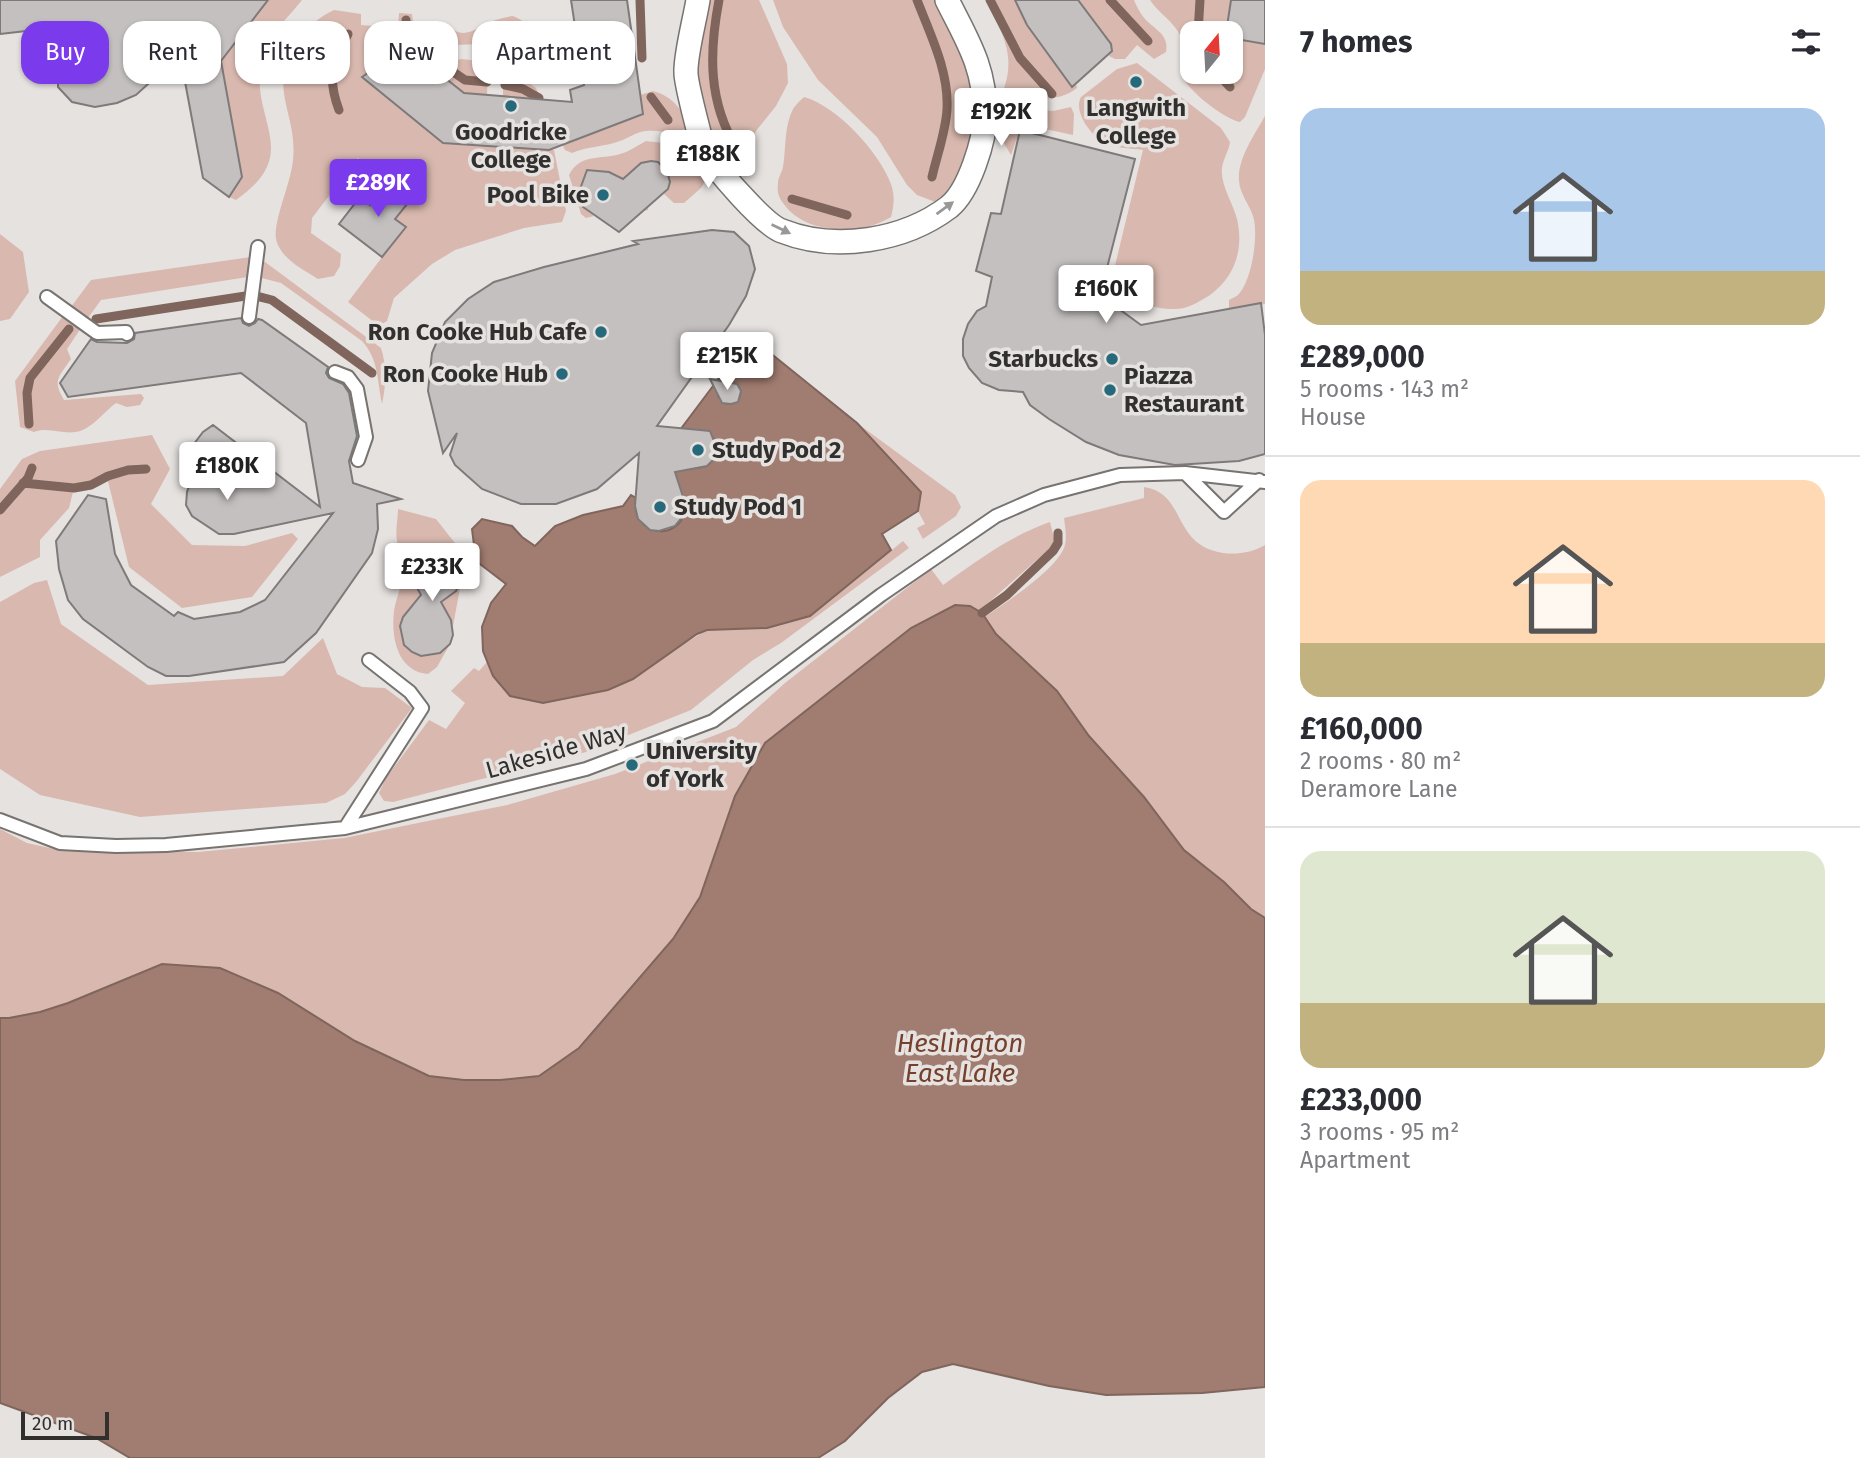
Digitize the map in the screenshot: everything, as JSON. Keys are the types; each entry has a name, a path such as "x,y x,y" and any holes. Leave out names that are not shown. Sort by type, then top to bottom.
{"street":[{"path":"698,0 686,73 705,150 756,210 780,231 818,240 848,241 884,237 916,227 951,205 972,172 985,117 984,96 975,54 947,0"}],"lane":[{"path":"249,317 258,247"},
{"path":"47,297 97,333 127,334"},
{"path":"335,372 348,377 357,389 366,437 358,460"},
{"path":"1185,473 1224,512 1262,481"},
{"name":"Lakeside Way","path":"0,820 61,842 116,846 166,845 345,828 586,769 713,720 881,595 996,516 1044,495 1120,475 1185,473 1262,481"},
{"path":"345,828 422,708 410,692 369,660"}],"shaded area":[{"path":"268,0 302,0 284,21 252,21"},
{"path":"708,0 759,0 787,64 788,83 776,106 756,131 741,159 729,164 716,142 699,91 698,49"},
{"path":"773,0 941,0 966,66 975,110 969,154 956,181 938,203 917,195 907,185 877,137 818,80 783,27"},
{"path":"988,0 1016,0 1027,25 1068,81 1076,83 1077,88 1060,97 1051,98 1032,98 1003,91 1007,78 1008,55"},
{"path":"1078,0 1134,0 1144,18 1164,37 1166,52 1154,59 1137,45 1125,59 1109,56 1112,51 1108,40"},
{"path":"1150,0 1231,0 1228,21 1180,21 1180,35"},
{"path":"334,10 361,14 361,25 364,25 364,84 371,84 443,143 554,150 566,211 562,222 524,228 455,250 432,264 394,298 387,321 379,326 348,302 405,227 395,219 411,197 358,158 312,218 311,233 341,254 340,266 334,276 318,279 293,262 282,252 276,239 277,222 293,160 293,143 283,84 350,84 350,21 316,21"},
{"path":"399,13 412,14 413,21 398,21"},
{"path":"513,16 522,21 493,21"},
{"path":"471,31 472,44 458,45 458,32"},
{"path":"1243,40 1265,44 1265,69 1245,117 1240,122 1216,110 1188,84 1243,84"},
{"path":"235,43 235,84 260,84 270,135 271,151 267,167 256,183 236,200 229,197 242,177 221,61"},
{"path":"458,60 472,60 472,84 487,84 487,95 464,93 453,84 458,84"},
{"path":"1137,63 1221,128 1230,142 1222,174 1239,230 1236,262 1219,288 1201,301 1182,308 1162,308 1137,301 1123,291 1112,278 1143,150 1114,146 1100,140 1089,129 1079,110 1081,97 1117,69"},
{"path":"503,84 530,84 536,88 541,100 503,97"},
{"path":"653,91 670,99 681,111 688,122 683,133 646,131 614,143 572,153 565,150 560,140 640,95"},
{"path":"804,97 817,102 843,120 877,158 892,188 894,200 891,217 865,227 819,227 793,214 781,201 778,186 788,123 793,109"},
{"path":"1001,105 1053,111 1071,107 1074,114 1073,135 1022,124 1011,155 996,130"},
{"path":"1265,116 1265,304 1229,309 1229,300 1238,295 1247,279 1255,245 1255,224 1241,190 1239,173 1248,147"},
{"path":"646,141 676,146 691,152 698,158 707,178 701,188 684,203 674,203 664,194 670,182 664,166 649,161 636,167 630,176 647,201 648,210 619,215 579,192 583,207 594,216 586,218 581,214 569,175 574,168 585,160 623,153"},
{"path":"0,234 23,252 29,292 10,319 0,321"},
{"path":"257,256 381,348 385,376 382,404 372,355 368,348 281,283 254,276 101,300 88,318 71,307 91,280"},
{"path":"63,316 81,328 67,349 71,359 58,379 58,388 64,400 141,394 144,398 140,405 127,407 116,403 80,431 34,432 20,427 15,381"},
{"path":"857,423 955,495 961,507 956,516 923,539 917,528 925,524 918,511 921,492"},
{"path":"152,435 170,469 151,504 192,545 245,546 292,533 298,539 252,597 182,608 129,567 107,477 91,485 74,488 69,508 40,540 40,557 0,577 0,489 22,459 40,451"},
{"path":"1144,487 1158,491 1167,499 1186,530 1206,548 1234,554 1265,545 1265,918 1251,909 1224,882 1184,850 1144,797 1089,736 1057,691 996,634 985,617 1030,584 1061,554 1066,542 1064,518 1144,498"},
{"path":"398,509 436,519 462,552 464,562 461,564 450,552 435,549 421,554 414,564 418,586 427,595 438,598 450,595 461,583 453,626 447,612 438,606 400,626 406,645 418,654 433,654 450,644 437,667 428,674 409,667 395,642 394,611 402,570 396,537"},
{"path":"1050,522 1055,542 979,611 970,606 955,605 911,628 795,719 718,851 700,897 673,939 579,1048 539,1076 464,1080 429,1076 355,1041 278,993 161,964 68,1003 40,1012 0,1018 0,829 27,843 59,850 198,852 344,838 507,805 615,774 736,727 785,683 931,569 943,585 1008,541"},
{"path":"903,541 909,548 781,643 753,660 691,710 586,752 393,802 384,801 379,793 386,778 429,720 446,729 465,703 451,691 474,668 479,671 487,662 493,676 543,703 608,690 707,630 767,628 810,616"},
{"path":"47,580 61,624 148,685 283,676 323,638 337,674 362,687 385,688 412,708 356,782 345,794 326,803 140,817 40,795 0,769 0,602 34,583"}],"water":[{"path":"769,352 857,423 921,492 918,511 882,534 891,550 810,616 767,628 707,630 697,634 633,679 608,690 543,703 510,696 493,676 483,651 482,627 491,603 506,584 476,561 472,529 482,519 512,526 535,546 555,526 583,515 623,506 631,495 636,498 636,511 640,521 647,527 665,531 674,527 681,521 685,506 674,480 671,441 691,468 710,463 716,453 715,441 711,435 698,430 677,434 713,386 718,389 718,396 724,403 731,404 739,399 741,391 737,384 729,381 723,383 718,379 728,366"},
{"name":"Heslington East Lake","path":"955,605 970,606 982,613 996,634 1057,691 1089,736 1144,797 1184,850 1224,882 1251,909 1265,918 1265,1387 1202,1393 1106,1395 1049,1386 953,1364 922,1372 888,1398 845,1441 818,1458 130,1458 96,1438 0,1403 0,1018 40,1012 68,1003 162,964 220,968 278,993 355,1041 429,1076 500,1080 539,1076 579,1048 673,939 700,897 735,796 765,743 911,628"}],"building":[{"path":"0,0 268,0 252,21 235,21 235,43 221,61 221,21 123,21 123,84 148,84 136,95 117,103 95,107 72,102 58,84 109,84 109,21 21,21 21,32 0,34"},
{"path":"571,0 627,0 630,21 574,21"},
{"path":"1015,0 1078,0 1111,44 1112,51 1072,87 1027,25"},
{"path":"1231,0 1265,0 1265,44 1243,40 1243,21 1228,21"},
{"path":"635,57 643,114 549,150 443,143 371,84 453,84 464,93 572,102 570,90 584,85 635,84"},
{"path":"221,61 242,177 229,197 203,178 185,84 221,84"},
{"path":"1020,130 1135,159 1100,295 1141,325 1261,303 1265,335 1265,454 1239,461 1175,465 1119,455 1086,442 1049,419 1030,405 1023,392 999,390 982,383 969,368 963,356 963,339 968,324 977,311 986,306 992,277 976,271 991,213 1001,214"},
{"path":"658,162 667,171 670,182 668,189 619,232 583,207 579,192 587,170 609,172 623,179 641,163"},
{"path":"389,180 412,198 395,219 406,227 382,257 339,224 360,197 370,205"},
{"name":"Ron Cooke Hub","path":"712,230 734,232 749,246 755,269 746,296 729,325 657,426 710,431 717,449 714,459 707,466 675,472 685,503 684,515 675,526 659,531 650,530 638,519 635,506 639,453 597,489 556,504 521,504 482,489 455,465 450,455 457,433 443,453 428,391 432,353 445,322 468,299 494,282 638,244 633,241"},
{"path":"241,318 243,323 249,326 258,319 262,320 328,367 326,373 329,378 343,384 349,393 357,436 349,461 353,483 401,499 377,504 378,529 372,553 316,633 284,662 189,676 166,676 148,667 83,619 68,600 59,569 56,541 88,495 106,499 115,554 131,585 174,616 178,612 194,619 240,612 265,600 333,513 234,534 219,534 192,516 186,505 193,476 186,465 187,453 203,432 213,425 320,507 306,423 241,373 68,397 60,383 91,339 97,342 127,343 134,339 135,333"},
{"path":"710,379 737,384 741,391 738,402 722,403"},
{"path":"429,550 449,550 457,557 463,575 456,591 441,602 451,620 453,635 450,644 440,653 421,656 404,645 400,626 403,617 421,595 414,582 415,561"}],"waterway":[{"path":"640,0 642,58"},
{"path":"719,0 713,77 721,113 737,149"},
{"path":"917,0 938,53 947,95 945,126 932,177"},
{"path":"990,0 1020,58 1052,94"},
{"path":"1110,0 1148,41"},
{"path":"1199,21 1200,0"},
{"path":"458,75 472,81"},
{"path":"332,84 339,110"},
{"path":"1227,84 1230,87"},
{"path":"505,85 523,89 539,98"},
{"path":"651,97 668,120"},
{"path":"792,199 847,215"},
{"path":"96,319 252,295 272,300 372,373"},
{"path":"29,424 27,393 30,378 69,329"},
{"path":"0,510 28,478 32,468"},
{"path":"23,483 74,488 91,485 128,470 146,469"},
{"path":"982,613 1007,595 1053,551 1058,543 1058,533"}],"place":[{"name":"Langwith College","path":"1136,82"},
{"name":"Goodricke College","path":"511,106"},
{"name":"Pool Bike","path":"603,195"},
{"name":"Ron Cooke Hub Cafe","path":"601,332"},
{"name":"Starbucks","path":"1112,359"},
{"name":"Ron Cooke Hub","path":"562,374"},
{"name":"Piazza Restaurant","path":"1110,390"},
{"name":"Study Pod 2","path":"698,450"},
{"name":"Study Pod 1","path":"660,507"},
{"name":"University of York","path":"632,765"}]}
